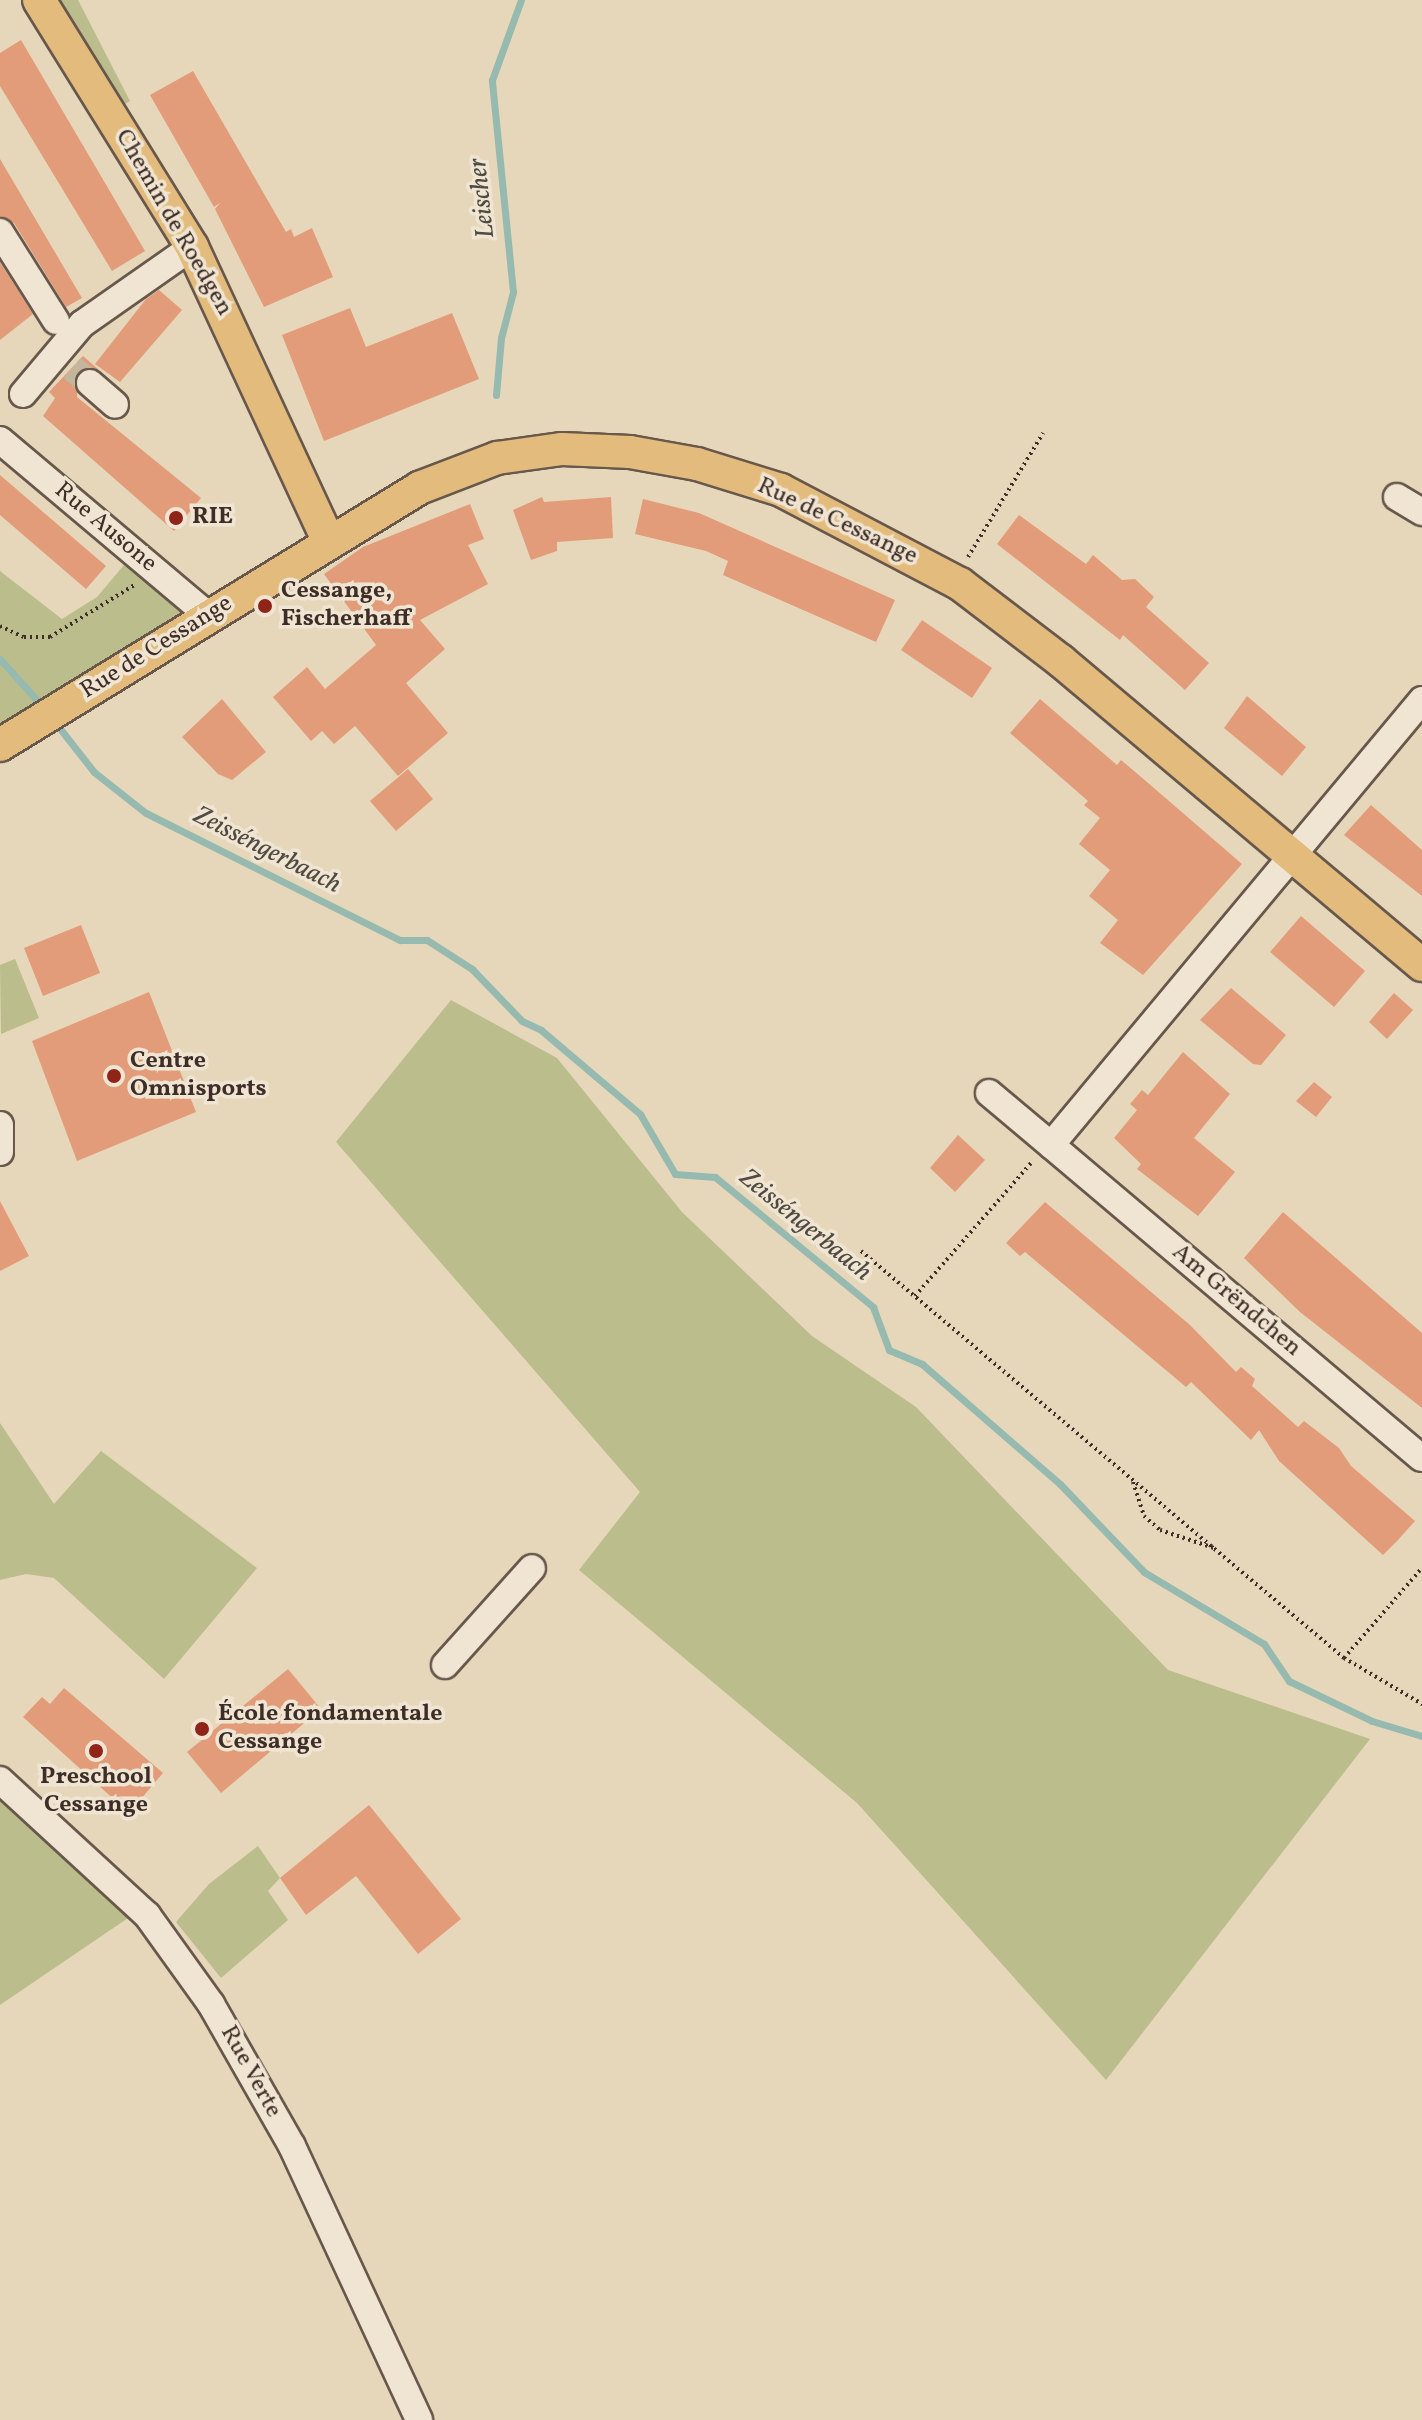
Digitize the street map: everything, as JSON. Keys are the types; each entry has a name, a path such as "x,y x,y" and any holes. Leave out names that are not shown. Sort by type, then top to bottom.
{"main road":[{"name":"Chemin de Roedgen","path":"39,0 192,247 329,542"},
{"name":"Rue de Cessange","path":"0,745 419,488 497,458 562,449 630,452 697,464 781,490 954,581 1048,649 1422,965"}],"street":[{"path":"0,232 56,321"},
{"path":"74,369 82,324 192,247"},
{"path":"23,394 74,369"},
{"path":"74,369 115,405"},
{"name":"Rue Ausone","path":"0,440 209,616"},
{"path":"1397,497 1422,512"},
{"path":"1051,1145 1422,700"},
{"name":"Am Grëndchen","path":"989,1093 1422,1458"},
{"path":"0,1125 0,1152"},
{"path":"445,1665 532,1568"},
{"name":"Rue Verte","path":"0,1780 147,1915 211,2004 292,2146 419,2420"}],"path":[{"path":"954,581 1043,433"},
{"path":"0,626 24,637 50,637 126,595 143,577"},
{"path":"915,1296 1051,1145"},
{"path":"861,1251 1344,1658 1422,1704"},
{"path":"1132,1479 1144,1516 1160,1530 1214,1548"},
{"path":"1344,1658 1422,1568"}],"green space":[{"path":"53,0 78,0 130,101 119,108"},
{"path":"135,552 209,616 0,745 0,571 62,619 97,597"},
{"path":"15,959 39,1018 1,1034 0,965"},
{"path":"451,1000 557,1058 682,1212 812,1336 916,1407 1168,1670 1370,1739 1106,2080 857,1803 579,1570 640,1492 336,1142"},
{"path":"0,1423 54,1504 101,1451 257,1568 164,1679 54,1578 26,1574 0,1580"},
{"path":"0,1798 131,1916 0,2005"},
{"path":"258,1846 280,1878 268,1891 288,1920 221,1978 176,1922 209,1884"}],"building":[{"path":"21,40 145,251 112,271 0,86 0,53"},
{"path":"193,71 286,232 291,229 294,237 312,228 333,277 264,307 215,209 220,203 214,207 150,95"},
{"path":"0,159 82,298 66,307 14,223 0,216"},
{"path":"0,262 33,314 0,340"},
{"path":"159,290 182,310 120,382 95,364 146,299"},
{"path":"350,308 366,347 452,313 479,379 324,441 282,335"},
{"path":"83,356 99,370 86,368 78,373 77,397 201,498 174,531 43,416 55,398 49,392"},
{"path":"0,475 106,566 86,589 0,515"},
{"path":"542,497 544,502 611,497 613,538 557,542 557,551 531,560 513,510"},
{"path":"643,499 699,513 895,600 876,642 723,575 728,561 706,551 635,534"},
{"path":"470,504 484,539 468,545 488,584 420,620 445,649 406,683 448,733 398,776 355,726 334,744 322,731 311,741 273,697 307,667 325,689 376,645 324,574 363,547"},
{"path":"1019,515 1086,564 1093,555 1122,580 1135,579 1154,597 1146,607 1209,663 1185,690 1123,635 1120,640 997,544"},
{"path":"922,620 992,668 972,698 901,650"},
{"path":"1247,696 1306,747 1282,776 1224,728"},
{"path":"222,699 266,752 232,780 218,774 182,737"},
{"path":"1040,699 1117,765 1121,760 1242,864 1143,975 1100,943 1118,920 1089,896 1110,870 1079,844 1100,818 1084,805 1088,801 1010,733"},
{"path":"408,769 433,799 396,831 370,801"},
{"path":"1371,805 1422,850 1422,896 1344,835"},
{"path":"1301,916 1365,971 1334,1007 1270,952"},
{"path":"81,925 100,973 43,996 24,948"},
{"path":"1231,988 1286,1035 1261,1065 1253,1064 1200,1020"},
{"name":"Centre Omnisports","path":"149,992 196,1112 77,1161 32,1041"},
{"path":"1394,993 1413,1010 1387,1039 1369,1022"},
{"path":"1183,1052 1230,1094 1194,1138 1235,1172 1198,1216 1137,1169 1141,1164 1114,1138 1137,1110 1130,1104 1142,1090 1148,1095"},
{"path":"1314,1082 1332,1097 1316,1117 1296,1101"},
{"path":"958,1135 985,1160 955,1192 930,1168"},
{"path":"0,1201 29,1256 0,1271"},
{"path":"1045,1202 1190,1325 1236,1372 1241,1367 1255,1379 1252,1386 1298,1427 1304,1421 1339,1448 1351,1466 1415,1521 1383,1555 1279,1461 1259,1430 1251,1440 1191,1382 1186,1387 1025,1252 1020,1256 1006,1243"},
{"path":"1283,1212 1422,1333 1422,1408 1300,1312 1244,1258"},
{"path":"288,1669 321,1709 221,1793 187,1752"},
{"name":"Preschool Cessange","path":"64,1688 163,1773 129,1813 23,1717 42,1697 50,1704"},
{"path":"369,1805 461,1919 418,1954 356,1876 306,1915 280,1878"}],"waterway":[{"name":"Leischer","path":"496,395 501,338 513,292 492,80 521,0"},
{"name":"Zeisséngerbaach","path":"0,659 44,708"},
{"name":"Zeisséngerbaach","path":"54,721 94,772 146,813 400,940 427,940 472,969 522,1021 541,1030 640,1114 675,1174 715,1177 873,1307 889,1350 922,1364 1060,1484 1144,1572 1264,1644 1289,1681 1372,1721 1422,1736"}],"tunnel":[{"path":"72,368 90,383"}],"place":[{"name":"RIE","path":"176,518"},
{"name":"Cessange, Fischerhaff","path":"265,606"},
{"name":"Centre Omnisports","path":"114,1076"},
{"name":"École fondamentale Cessange","path":"202,1729"},
{"name":"Preschool Cessange","path":"96,1751"}]}
